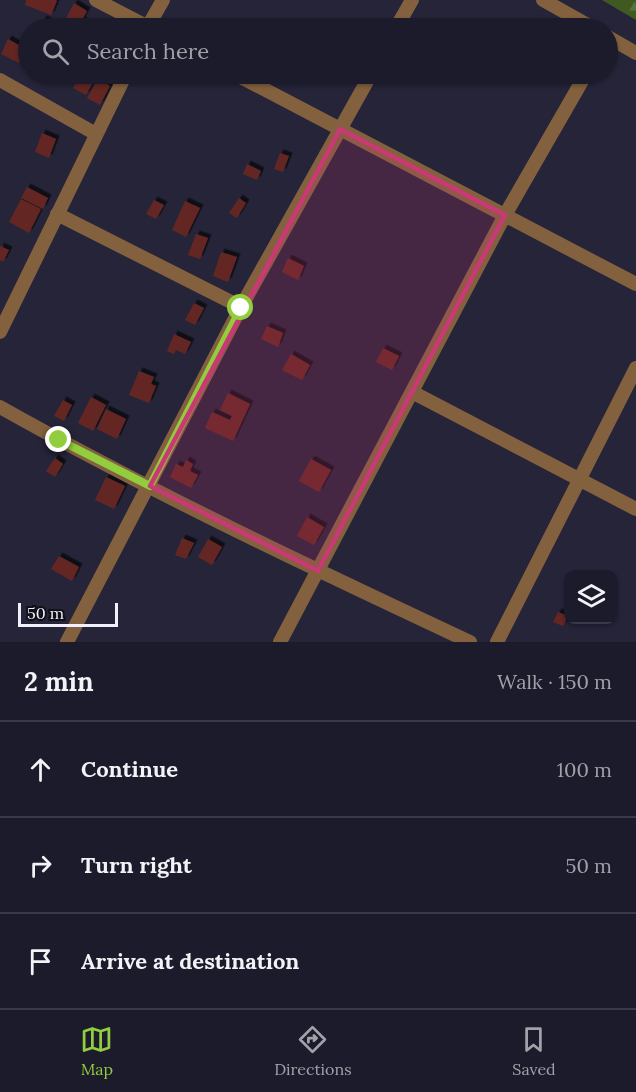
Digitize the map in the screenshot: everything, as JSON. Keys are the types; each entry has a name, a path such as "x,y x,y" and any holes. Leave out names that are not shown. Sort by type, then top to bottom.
{"street":[{"path":"96,0 129,18"},
{"path":"153,18 163,0"},
{"path":"402,18 412,0"},
{"path":"543,0 575,18"},
{"path":"618,43 636,53"},
{"path":"0,80 96,134"},
{"path":"0,332 121,84"},
{"path":"254,84 636,284"},
{"path":"67,642 241,308 365,84"},
{"path":"280,642 505,215 580,84"},
{"path":"57,214 241,308"},
{"path":"497,642 636,368"},
{"path":"412,392 636,509"},
{"path":"0,407 59,440 318,571 470,642"}],"highlighted area":[{"path":"340,129 505,215 318,571 150,486"}],"green space":[{"path":"602,0 636,0 636,20"}],"building":[{"path":"26,0 57,1 51,15 25,5"},
{"path":"74,3 87,11 83,18 66,18"},
{"path":"8,39 18,45 18,62 1,54"},
{"path":"75,84 92,84 86,95 73,88"},
{"path":"95,84 110,86 100,105 87,98"},
{"path":"42,133 56,139 49,158 35,152"},
{"path":"280,153 289,156 283,172 274,169"},
{"path":"247,164 261,171 257,180 243,174"},
{"path":"27,187 48,198 43,209 21,198"},
{"path":"239,198 246,203 237,218 229,213"},
{"path":"21,199 41,209 29,233 9,222"},
{"path":"154,200 164,205 156,219 146,214"},
{"path":"185,201 200,208 186,237 172,230"},
{"path":"196,234 208,238 200,259 188,255"},
{"path":"0,246 9,250 3,262 0,260"},
{"path":"221,252 237,257 228,282 213,276"},
{"path":"288,258 304,266 298,280 282,272"},
{"path":"194,303 204,308 195,325 185,320"},
{"path":"267,326 283,333 278,347 261,339"},
{"path":"174,334 191,342 185,354 176,350 174,354 167,351"},
{"path":"383,348 399,356 392,370 376,362"},
{"path":"291,354 310,365 302,380 282,370"},
{"path":"139,371 154,377 151,384 156,386 149,403 129,395"},
{"path":"228,393 250,404 233,441 205,428 212,412 230,420 232,416 220,410"},
{"path":"91,397 106,405 93,431 78,423"},
{"path":"63,400 72,405 64,421 54,416"},
{"path":"106,409 126,419 117,439 97,429"},
{"path":"55,458 63,464 55,477 46,471"},
{"path":"311,459 331,470 319,492 299,481"},
{"path":"186,460 193,464 190,471 198,475 191,488 170,477 176,464 183,467"},
{"path":"106,477 125,486 114,509 95,500"},
{"path":"307,517 324,527 314,545 297,536"},
{"path":"182,538 194,543 186,559 175,555"},
{"path":"208,539 222,547 212,565 198,557"},
{"path":"59,556 79,567 72,581 51,569"},
{"path":"558,612 564,614 563,626 553,622"}],"route":[{"path":"59,440 150,486 241,308"}]}
